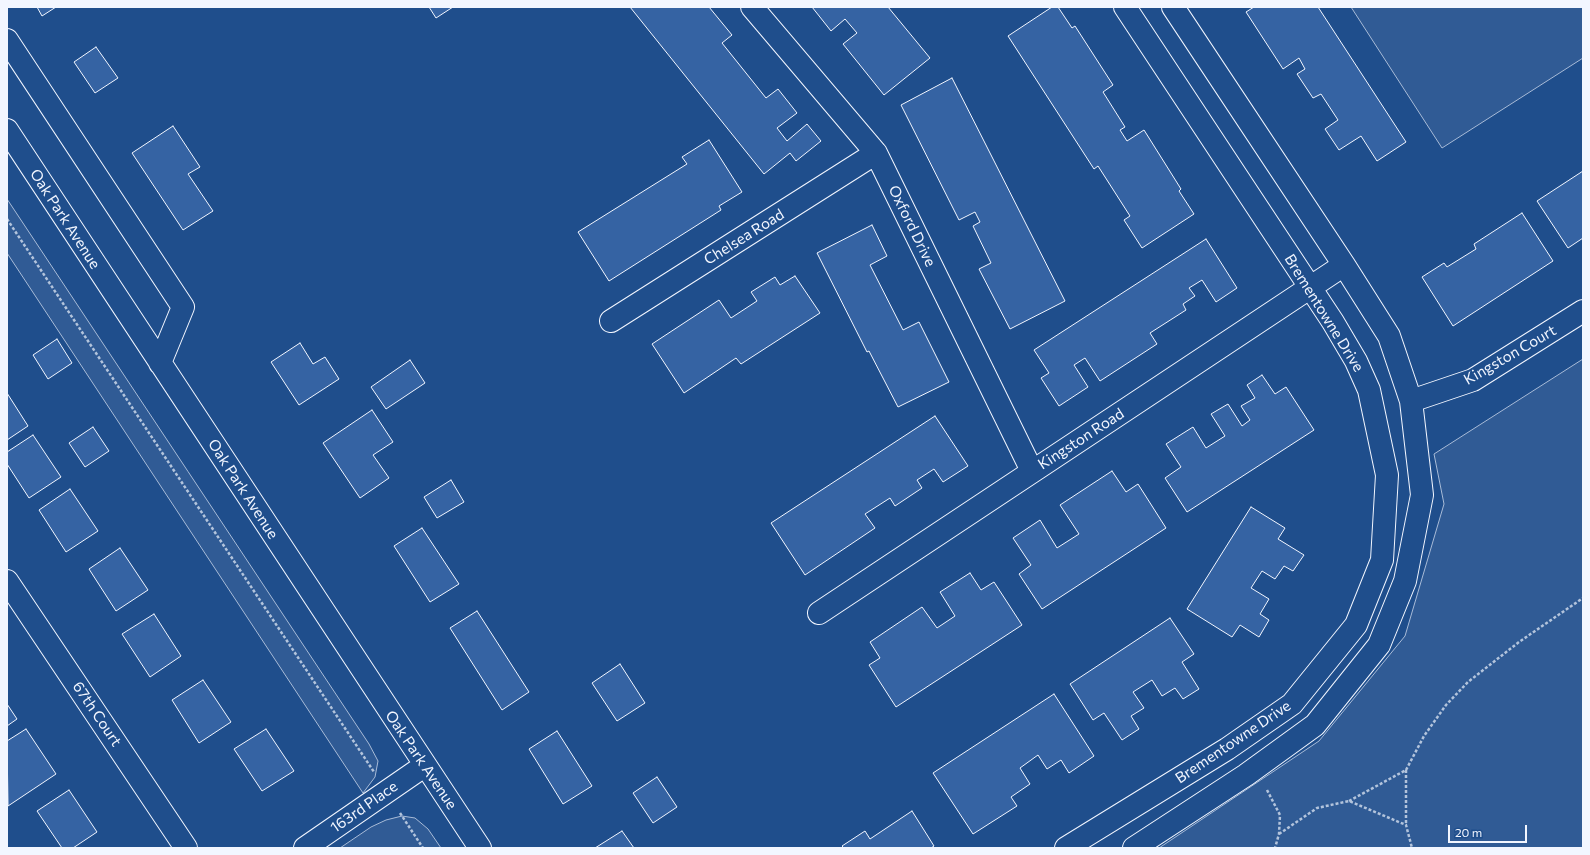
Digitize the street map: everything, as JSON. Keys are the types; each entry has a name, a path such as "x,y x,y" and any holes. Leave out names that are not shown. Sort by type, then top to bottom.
{"street":[{"name":"Oxford Drive","path":"752,7 876,153 1032,472"},
{"name":"Brementowne Drive","path":"1077,845 1227,749 1292,704 1356,625 1382,560 1387,475 1368,390 1356,361 1310,288 1125,7"},
{"path":"1134,848 1246,775 1315,725 1379,645 1405,581 1422,495 1411,401 1389,336 1344,265 1172,7"},
{"path":"7,40 183,307 160,363"},
{"name":"Oak Park Avenue","path":"7,130 424,766 480,848"},
{"name":"Chelsea Road","path":"611,321 876,153"},
{"name":"Kingston Road","path":"818,613 1344,265"},
{"name":"Kingston Court","path":"1411,401 1473,380 1583,311"},
{"name":"67th Court","path":"8,585 186,848"},
{"path":"1227,749 1246,775"},
{"name":"163rd Place","path":"305,848 424,766"}],"path":[{"path":"7,219 372,769"},
{"path":"1412,848 1406,825 1406,770 1424,736 1446,705 1468,682 1519,642 1583,598"},
{"path":"1280,834 1317,808 1349,801 1406,770"},
{"path":"1265,787 1280,815 1280,834 1276,848"},
{"path":"1349,801 1406,825"},
{"path":"402,816 423,848"}],"shaded area":[{"path":"1351,7 1583,7 1583,58 1442,148"},
{"path":"7,199 369,744 378,761 375,777 363,793 7,253"},
{"path":"1583,359 1583,848 1159,848 1319,741 1405,636 1444,504 1434,454"},
{"path":"402,816 415,818 428,829 441,848 340,848 371,827 386,820"}],"building":[{"path":"37,7 56,7 42,16"},
{"path":"429,7 453,7 436,18"},
{"path":"630,7 709,7 732,35 722,43 766,98 778,89 797,113 777,128 787,141 807,124 821,141 796,161 790,153 764,174"},
{"path":"812,7 888,7 930,58 884,95 843,44 857,33 845,19 831,31"},
{"path":"1052,7 1058,7 1072,28 1075,26 1113,85 1103,92 1125,127 1120,130 1127,141 1144,130 1181,189 1179,191 1194,214 1142,248 1124,220 1130,216 1098,166 1094,169 1008,36"},
{"path":"1254,7 1318,7 1406,142 1377,161 1361,136 1339,150 1325,129 1338,120 1321,94 1313,98 1297,74 1305,69 1299,58 1283,69 1246,12"},
{"path":"96,47 118,78 95,93 74,62"},
{"path":"952,78 1065,301 1010,329 979,269 991,263 973,226 980,222 975,212 959,220 901,105"},
{"path":"173,126 200,167 188,174 213,211 183,230 132,153"},
{"path":"709,140 742,192 719,206 721,210 609,281 578,232 687,164 682,157"},
{"path":"1583,171 1583,238 1568,248 1537,201"},
{"path":"1522,213 1553,261 1453,326 1422,277 1444,263 1447,267 1476,249 1474,244"},
{"path":"872,225 887,256 870,265 903,330 919,322 949,382 898,407 869,351 867,352 817,253"},
{"path":"1206,239 1237,288 1216,302 1202,280 1189,288 1195,296 1183,304 1186,310 1150,333 1157,344 1100,381 1085,358 1074,365 1088,387 1059,406 1041,378 1049,373 1034,350"},
{"path":"795,276 820,313 741,364 736,358 684,393 652,344 719,300 731,318 757,301 751,292 775,277 780,285"},
{"path":"57,339 72,363 48,379 33,355"},
{"path":"300,343 313,364 325,357 339,379 299,405 271,362"},
{"path":"410,360 425,383 386,409 371,387"},
{"path":"1262,375 1275,394 1286,387 1314,430 1187,512 1165,478 1181,467 1166,444 1193,427 1206,448 1225,436 1211,414 1228,404 1242,426 1250,420 1241,406 1255,398 1247,385"},
{"path":"7,393 28,426 7,440"},
{"path":"372,410 393,442 373,455 389,478 360,498 323,443"},
{"path":"935,416 968,466 943,482 934,469 917,480 922,488 895,506 890,498 865,514 875,528 805,575 771,523"},
{"path":"93,427 109,451 85,467 69,443"},
{"path":"33,435 61,477 29,498 7,464 7,452"},
{"path":"1112,471 1126,492 1138,484 1166,528 1042,609 1019,574 1031,565 1013,538 1040,520 1057,548 1079,534 1060,505"},
{"path":"451,480 464,502 437,518 424,497"},
{"path":"70,489 98,531 66,552 39,510"},
{"path":"1251,507 1285,528 1278,539 1304,555 1293,571 1284,566 1275,579 1262,571 1251,588 1269,599 1260,614 1269,620 1259,637 1240,625 1232,637 1187,609"},
{"path":"422,528 459,584 430,602 394,546"},
{"path":"120,548 148,590 116,611 89,569"},
{"path":"970,573 981,590 994,582 1022,625 896,707 869,665 880,658 870,642 922,607 937,628 955,616 940,592"},
{"path":"477,611 529,692 502,710 450,628"},
{"path":"154,614 181,656 150,677 122,634"},
{"path":"1170,618 1194,654 1182,662 1199,689 1183,699 1175,688 1162,696 1152,680 1133,692 1144,708 1131,716 1139,729 1122,740 1104,713 1093,720 1070,684"},
{"path":"620,664 645,703 617,721 592,683"},
{"path":"203,680 231,722 199,743 172,700"},
{"path":"1054,694 1094,756 1069,773 1061,760 1047,769 1038,755 1020,768 1030,784 1011,797 1017,806 973,834 933,773"},
{"path":"7,704 17,719 7,726"},
{"path":"26,729 56,774 8,806 7,741"},
{"path":"266,729 294,771 262,791 234,749"},
{"path":"557,731 592,786 563,804 529,749"},
{"path":"657,777 677,807 653,823 633,793"},
{"path":"69,790 97,832 73,848 62,848 37,811"},
{"path":"912,811 934,846 931,848 844,848 842,846 865,831 870,839"},
{"path":"622,831 634,848 595,848"}]}
